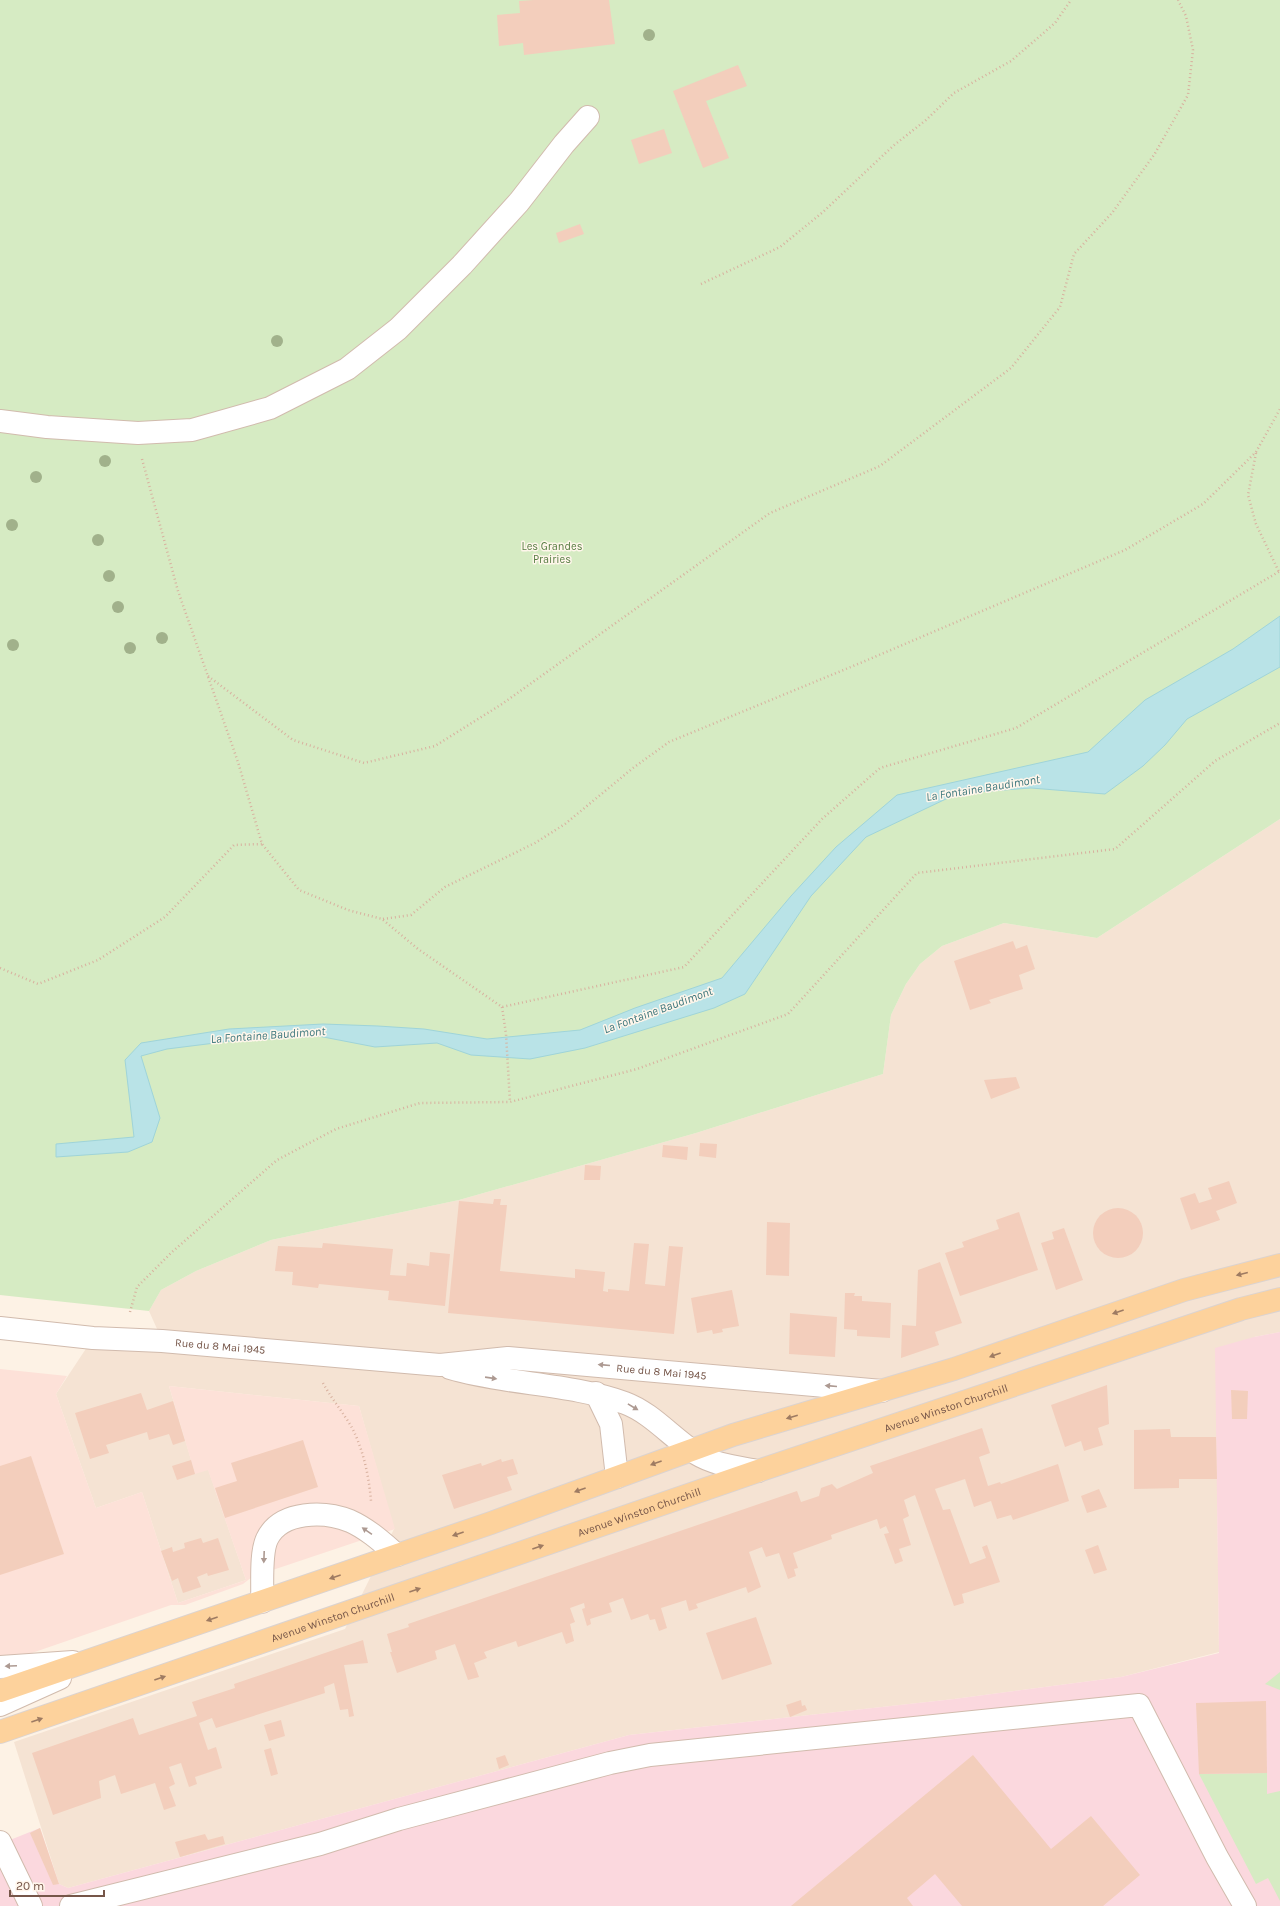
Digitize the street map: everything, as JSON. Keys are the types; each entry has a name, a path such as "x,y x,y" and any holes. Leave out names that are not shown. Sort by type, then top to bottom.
{"main road":[{"path":"0,1691 397,1555 761,1426 954,1369 1184,1290 1280,1265"},
{"name":"Avenue Winston Churchill","path":"0,1732 758,1471 1212,1319 1280,1299"}],"street":[{"path":"0,421 47,427 138,433 192,430 270,408 347,369 398,329 462,265 519,202 564,144 588,117"},
{"name":"Rue du 8 Mai 1945","path":"0,1328 440,1365 508,1358 883,1391"},
{"name":"Rue du 8 Mai 1945","path":"440,1365 477,1376 596,1393 628,1404 648,1416 691,1450 719,1463 758,1471"},
{"path":"596,1393 611,1424 617,1477"},
{"path":"262,1602 264,1549 271,1532 290,1519 314,1515 340,1518 368,1531 397,1555"},
{"path":"0,1667 92,1660"},
{"path":"0,1705 57,1680 92,1660"},
{"path":"71,1906 320,1844 398,1819 610,1763 650,1755 1139,1705 1214,1850 1245,1906"},
{"path":"0,1842 31,1906"}],"path":[{"path":"701,284 780,247 823,212 893,146 926,120 954,93 1011,61 1055,23 1071,0"},
{"path":"208,676 293,740 364,763 435,746 502,704 770,513 880,466 1012,368 1060,307 1074,254 1112,213 1154,155 1188,95 1193,50 1186,16 1178,0"},
{"path":"138,433 143,469 178,591 250,798 262,844 299,890 348,910 382,919 411,915 446,887 535,843 565,824 633,768 669,742 858,664 1125,550 1203,504 1256,452 1280,409"},
{"path":"502,1007 684,967 822,818 880,768 1016,728 1279,572 1256,524 1248,495 1256,452"},
{"path":"123,1339 138,1288 172,1252 277,1160 336,1129 420,1103 510,1102 637,1069 788,1014 917,873 1115,849 1215,761 1280,723"},
{"path":"0,968 38,984 98,960 165,917 234,844 262,844"},
{"path":"382,919 418,948 502,1007 506,1034 510,1102"},
{"path":"311,1353 327,1390 351,1426 365,1464 371,1500 368,1531"}],"shaded area":[{"path":"1280,819 1280,1332 1254,1337 1217,1479 1219,1652 1121,1677 954,1699 629,1735 68,1888 59,1884 14,1742 345,1629 394,1529 359,1406 169,1386 195,1473 208,1469 246,1580 178,1603 142,1492 96,1508 56,1394 93,1338 162,1340 149,1311 161,1290 196,1271 271,1240 459,1200 696,1133 883,1074 891,1015 906,984 920,964 942,946 1004,923 1097,938"},
{"path":"1280,1332 1280,1906 0,1906 0,1844 40,1828 59,1884 68,1888 629,1735 954,1699 1121,1677 1219,1653 1215,1348 1254,1337"},
{"path":"0,1369 67,1376 56,1394 96,1508 142,1492 178,1603 246,1580 208,1470 195,1474 169,1386 359,1406 395,1529 252,1577 243,1584 185,1605 171,1605 0,1664"}],"green space":[{"name":"Les Grandes Prairies","path":"0,0 1280,0 1280,819 1097,938 1004,923 942,946 920,964 906,984 891,1015 883,1074 696,1133 459,1200 271,1240 196,1271 161,1290 149,1311 0,1295"},
{"path":"1280,1672 1280,1690 1265,1684"},
{"path":"1267,1773 1267,1794 1280,1791 1280,1901 1268,1878 1256,1884 1199,1774"}],"water":[{"name":"La Fontaine Baudimont","path":"1280,616 1280,667 1187,719 1165,745 1143,766 1105,794 1031,788 963,793 948,798 866,837 811,896 745,994 714,1008 585,1048 530,1059 471,1055 437,1043 375,1047 318,1036 231,1041 167,1049 141,1056 160,1118 152,1142 128,1152 56,1157 56,1144 134,1137 125,1060 141,1043 229,1029 323,1024 424,1029 487,1039 580,1030 635,1008 722,978 791,896 836,847 897,795 1088,752 1145,700 1233,649"}],"building":[{"path":"609,0 615,44 524,55 523,43 499,46 497,15 520,13 519,1"},
{"path":"738,65 747,86 706,101 729,158 703,168 673,91"},
{"path":"664,129 672,153 639,164 631,140"},
{"path":"580,224 584,234 559,243 556,233"},
{"path":"1013,941 1016,949 1027,945 1035,969 1019,975 1023,989 989,1000 991,1003 970,1010 954,961"},
{"path":"1016,1077 1020,1088 991,1099 984,1080"},
{"path":"700,1143 717,1144 716,1158 699,1156"},
{"path":"663,1145 688,1147 687,1160 662,1157"},
{"path":"585,1165 601,1166 600,1180 584,1180"},
{"path":"1229,1181 1237,1203 1216,1211 1220,1220 1191,1230 1180,1198 1195,1193 1199,1203 1212,1199 1208,1188"},
{"path":"494,1199 501,1199 500,1205 507,1205 500,1271 575,1278 575,1269 605,1272 603,1291 608,1292 608,1289 629,1291 634,1243 649,1244 645,1284 665,1286 669,1246 683,1247 674,1334 448,1313 459,1201 493,1204"},
{"path":"1113,1208 1123,1208 1136,1215 1143,1228 1143,1238 1136,1251 1123,1258 1113,1258 1104,1254 1097,1247 1093,1238 1093,1228 1097,1219 1104,1212"},
{"path":"1019,1212 1038,1270 960,1296 945,1253 964,1247 962,1242 999,1229 996,1220"},
{"path":"767,1222 790,1223 789,1276 766,1275"},
{"path":"1064,1228 1083,1280 1056,1290 1041,1243 1054,1239 1052,1232"},
{"path":"323,1243 393,1249 390,1275 406,1276 407,1263 429,1266 430,1252 450,1254 445,1306 388,1300 389,1291 319,1284 318,1288 292,1285 293,1272 275,1271 278,1246 322,1248"},
{"path":"940,1262 962,1323 935,1332 939,1345 901,1358 902,1325 916,1326 918,1270"},
{"path":"732,1290 739,1326 722,1329 723,1332 713,1334 712,1330 697,1333 691,1298"},
{"path":"845,1293 855,1293 854,1296 862,1296 862,1301 891,1303 890,1338 857,1336 857,1330 844,1329"},
{"path":"790,1313 837,1317 835,1357 789,1354"},
{"path":"1107,1385 1109,1424 1098,1428 1103,1445 1084,1451 1081,1441 1065,1447 1051,1405"},
{"path":"1231,1390 1248,1391 1247,1419 1232,1419"},
{"path":"141,1393 147,1410 173,1401 185,1441 173,1445 169,1434 149,1440 147,1432 106,1445 109,1453 90,1459 75,1413"},
{"path":"982,1428 990,1453 979,1457 988,1486 1000,1482 1001,1484 1058,1464 1069,1501 1013,1520 1011,1515 997,1519 991,1501 974,1507 965,1479 935,1489 943,1510 950,1509 970,1564 986,1558 982,1547 987,1545 1000,1582 962,1594 964,1603 954,1606 915,1495 904,1500 909,1516 903,1519 911,1545 899,1549 903,1561 895,1564 884,1534 889,1533 886,1526 880,1529 877,1519 831,1535 832,1539 793,1553 798,1568 794,1569 796,1576 788,1579 779,1553 766,1557 762,1547 749,1552 761,1587 748,1593 746,1587 696,1604 698,1608 689,1611 686,1600 661,1608 667,1628 659,1631 655,1619 650,1620 648,1614 631,1620 623,1598 609,1603 612,1612 590,1619 591,1624 587,1626 582,1609 585,1608 584,1603 570,1608 575,1622 570,1624 574,1641 566,1644 562,1632 518,1647 516,1641 484,1652 487,1658 474,1663 479,1677 468,1680 455,1644 435,1651 437,1659 397,1673 390,1652 392,1652 387,1634 409,1627 408,1624 797,1491 801,1502 819,1496 821,1488 832,1484 837,1489 873,1473 870,1466"},
{"path":"1170,1429 1171,1437 1216,1437 1217,1479 1179,1479 1179,1488 1134,1489 1134,1430"},
{"path":"303,1440 318,1487 225,1518 215,1488 237,1481 231,1463"},
{"path":"31,1456 64,1554 0,1575 0,1466"},
{"path":"501,1459 502,1462 513,1459 518,1474 507,1477 512,1490 454,1509 442,1475 481,1463 482,1466"},
{"path":"191,1460 195,1474 177,1480 172,1466"},
{"path":"1099,1489 1107,1507 1087,1513 1081,1496"},
{"path":"201,1538 203,1543 218,1538 229,1570 208,1576 207,1573 197,1577 201,1587 183,1593 178,1578 172,1581 161,1551 172,1547 173,1552 185,1548 184,1543"},
{"path":"1098,1545 1107,1570 1094,1574 1085,1550"},
{"path":"756,1617 772,1664 722,1680 706,1633"},
{"path":"363,1640 368,1663 344,1665 354,1716 349,1717 348,1709 340,1710 334,1683 324,1687 325,1693 216,1728 212,1718 199,1723 208,1750 216,1747 222,1768 195,1777 197,1784 189,1787 181,1763 169,1767 175,1784 169,1787 176,1806 164,1810 155,1783 121,1794 115,1775 99,1781 101,1798 53,1815 32,1753 133,1718 139,1735 197,1716 192,1702 235,1688 234,1684"},
{"path":"801,1700 802,1706 805,1705 807,1710 790,1717 786,1705"},
{"path":"1266,1701 1267,1773 1199,1774 1196,1703"},
{"path":"281,1720 285,1736 269,1741 264,1725"},
{"path":"271,1748 278,1774 271,1776 264,1750"},
{"path":"505,1755 509,1765 499,1769 496,1758"},
{"path":"973,1755 1051,1849 1091,1816 1140,1875 1103,1906 962,1906 935,1874 907,1898 913,1906 791,1906"},
{"path":"40,1828 59,1884 53,1885 30,1833"},
{"path":"205,1834 208,1840 223,1836 225,1844 180,1857 175,1842"}]}
